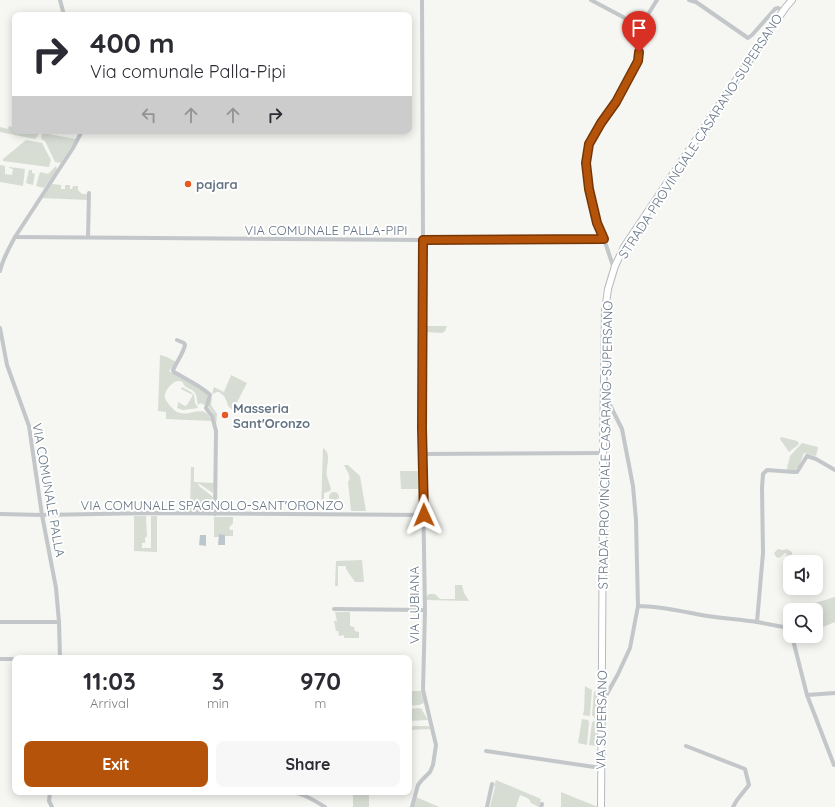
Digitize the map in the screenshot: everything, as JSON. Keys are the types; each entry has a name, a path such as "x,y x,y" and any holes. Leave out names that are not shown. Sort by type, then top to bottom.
{"main road":[{"name":"STRADA PROVINCIALE CASARANO-SUPERSANO","path":"602,632 605,311 608,289 624,247 783,10 792,0"},
{"name":"VIA SUPERSANO","path":"600,807 602,632"}],"street":[{"path":"60,0 63,12"},
{"name":"VIA LUBIANA","path":"412,807 418,785 430,772 433,765 436,746 424,690 425,610 422,428 422,0"},
{"path":"591,0 632,24 642,27"},
{"path":"614,270 597,223 589,189 586,163 589,144 601,123 616,102 638,61 640,32 647,16 658,0"},
{"path":"689,0 696,2 748,38 752,36 775,9 778,8 783,10"},
{"path":"0,271 2,263 16,237 80,134"},
{"path":"88,237 89,193"},
{"name":"VIA COMUNALE PALLA-PIPI","path":"16,237 423,240 604,239"},
{"name":"VIA COMUNALE PALLA","path":"0,328 7,365 28,426 42,515 56,588 60,655"},
{"path":"177,340 184,343 185,348 173,370 174,372 210,395 206,408 212,416 216,431 215,514"},
{"path":"602,703 630,648 638,606 636,520 633,486 622,429 604,393"},
{"path":"423,454 603,453"},
{"path":"757,622 763,553 763,474 767,470 797,472 807,456 816,459 835,470"},
{"name":"VIA COMUNALE SPAGNOLO-SANT'ORONZO","path":"0,514 42,515 152,513 424,515"},
{"path":"638,606 669,608 697,614 783,627"},
{"path":"334,609 425,610"},
{"path":"0,622 59,622"},
{"path":"794,643 807,695 834,765"},
{"path":"0,659 12,659"},
{"path":"807,695 835,693"},
{"path":"686,746 745,769 749,785 733,807"},
{"path":"486,751 601,768"},
{"path":"487,807 492,784"},
{"path":"50,795 49,801 52,807"},
{"path":"303,795 325,807"}],"shaded area":[{"path":"9,126 12,127 12,134 38,134 35,139 0,132 0,127 8,129"},
{"path":"42,134 48,134 76,139 61,163 55,162 45,141 41,139"},
{"path":"26,140 42,143 51,160 49,167 3,161 3,159"},
{"path":"0,165 5,166 5,174 12,175 13,169 9,167 25,169 23,186 0,182"},
{"path":"56,166 57,170 44,188 36,186 40,172 48,174"},
{"path":"29,170 32,170 32,173 35,174 33,185 26,183"},
{"path":"52,184 61,185 61,189 65,189 65,185 70,185 70,189 72,189 73,186 78,186 78,190 82,194 87,194 87,200 42,198"},
{"path":"426,326 447,326 445,331 442,333 426,332"},
{"path":"160,355 176,362 169,371 203,390 208,396 205,405 200,403 198,405 194,392 181,382 177,381 171,384 165,396 170,406 179,413 204,412 212,421 166,419 166,412 158,411"},
{"path":"231,375 247,383 233,410 228,406 224,396 219,392 212,394 214,387 224,392"},
{"path":"182,387 194,395 195,403 198,408 183,410 177,408 178,402 185,406 193,395 181,389"},
{"path":"210,398 212,398 211,405 217,414 216,426 213,413 208,406"},
{"path":"781,437 797,441 799,444 789,452 780,439"},
{"path":"802,443 818,447 816,456 804,453 799,466 795,470 788,470 787,468 790,456"},
{"path":"323,448 328,454 327,476 331,489 330,491 324,493 324,510 321,510"},
{"path":"344,465 348,465 360,476 366,511 351,511 348,482 349,476"},
{"path":"191,467 194,467 194,482 214,483 213,493 198,483 199,486 213,497 213,512 190,512"},
{"path":"400,471 421,472 420,489 401,489"},
{"path":"332,492 336,492 338,493 338,501 332,502 329,499 329,495"},
{"path":"134,516 146,516 147,536 145,538 145,543 142,543 142,548 151,548 151,516 157,516 157,552 134,551"},
{"path":"214,517 233,517 233,523 229,528 230,530 233,530 233,536 219,535 219,537 214,537"},
{"path":"219,534 225,535 225,545 218,545"},
{"path":"200,535 206,535 206,546 199,545"},
{"path":"778,549 787,549 792,552 792,555 786,555 785,553 779,558 776,557 774,553"},
{"path":"362,560 364,582 355,582 346,569 346,566 338,566 338,586 335,586 336,561"},
{"path":"455,585 462,585 464,593 469,601 426,600 426,597 429,594 435,594 440,599 455,599"},
{"path":"835,597 835,622 823,627 823,603 814,603"},
{"path":"335,612 350,612 350,626 354,627 355,631 359,632 359,638 344,638 344,635 339,636 338,631 336,631 334,621 337,621"},
{"path":"585,686 592,690 589,716 583,715"},
{"path":"412,691 421,691 424,703 412,706"},
{"path":"594,691 597,693 598,716 595,718 592,715"},
{"path":"412,709 423,709 422,710 428,720 412,721"},
{"path":"582,719 588,720 589,722 587,745 578,743"},
{"path":"593,721 598,723 598,746 589,745"},
{"path":"427,726 431,729 412,730 412,727"},
{"path":"496,780 541,799 539,807 531,803 527,798 520,795 516,807 490,807"},
{"path":"561,792 598,807 561,807"},
{"path":"353,795 369,795 369,807 353,807"},
{"path":"416,797 439,807 413,807"}],"place":[{"name":"pajara","path":"188,184"},
{"name":"Masseria Sant'Oronzo","path":"225,415"}],"route":[{"path":"424,515 422,428 423,240 604,239 597,223 589,189 586,163 589,144 601,123 616,102 638,61 639,52"}]}
